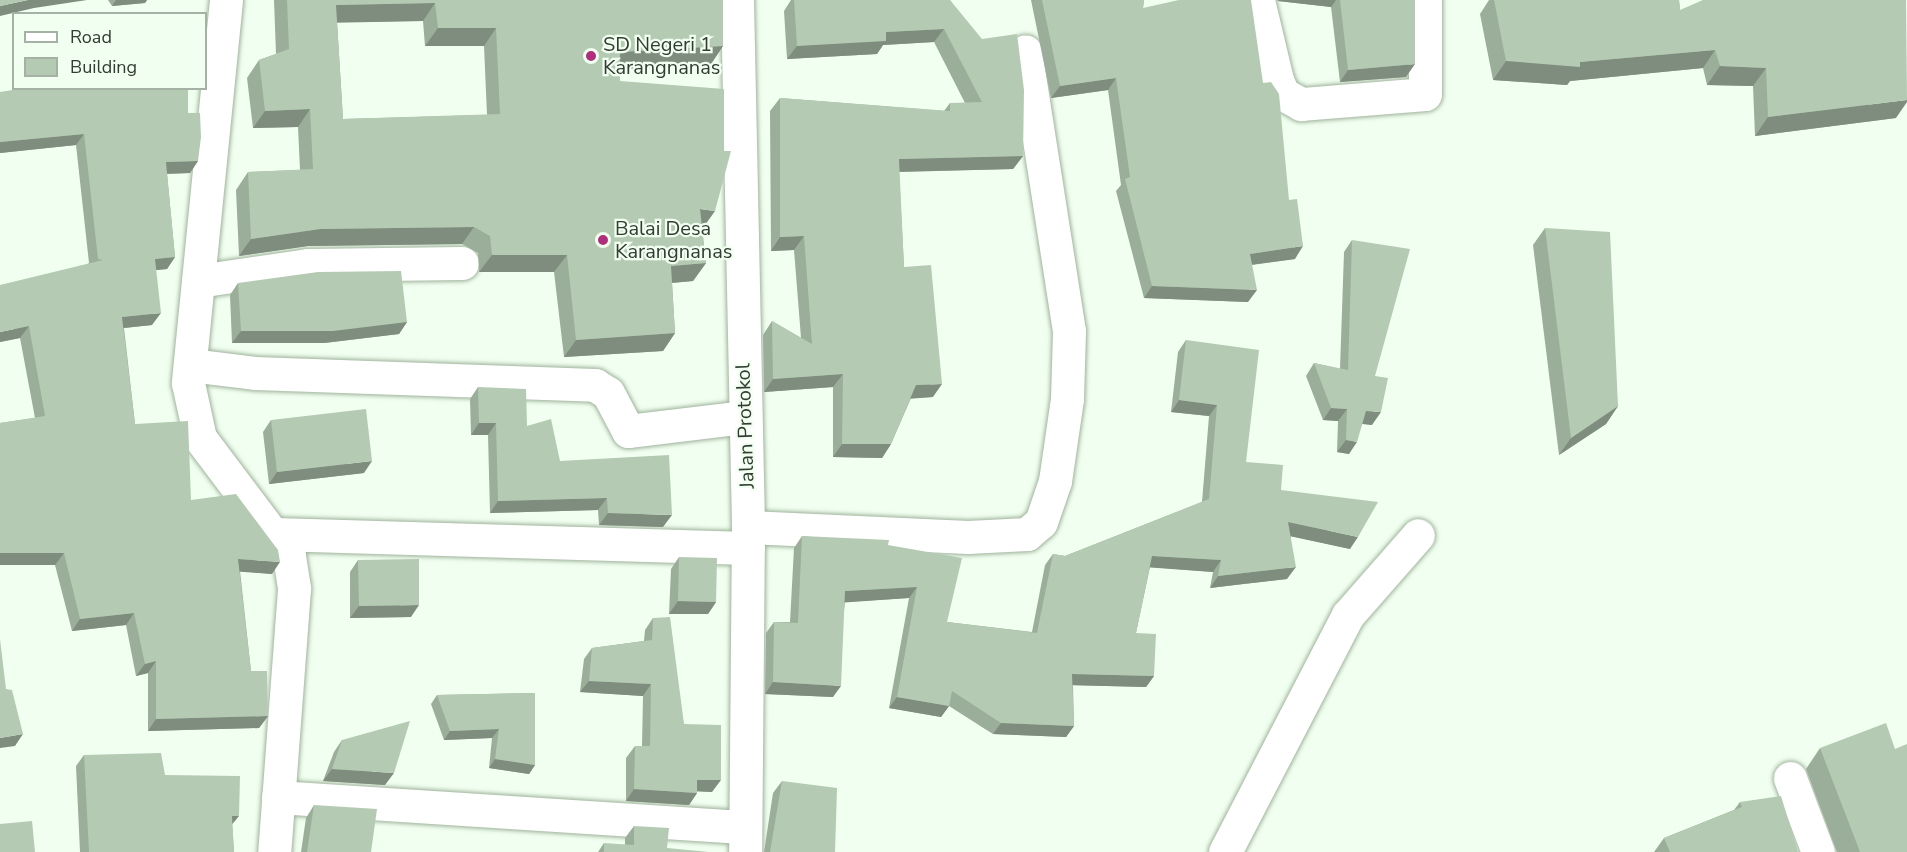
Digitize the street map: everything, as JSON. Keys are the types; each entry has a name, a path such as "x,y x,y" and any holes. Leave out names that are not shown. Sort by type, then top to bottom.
{"street":[{"path":"226,0 190,365 190,410 200,438 289,556 294,589 274,852"},
{"name":"Jalan Protokol","path":"737,0 743,417 748,538 745,839"},
{"path":"1258,0 1277,80 1283,94 1301,104 1425,94 1425,0"},
{"path":"274,534 748,538 986,537 1027,534 1041,522 1050,504 1066,411 1069,331 1025,51"},
{"path":"198,282 308,265 462,263"},
{"path":"190,365 255,374 596,385 608,393 628,432 743,417"},
{"path":"1225,852 1348,615 1419,535"},
{"path":"1790,778 1818,852"},
{"path":"278,797 745,839"}],"building":[{"path":"0,0 28,0 0,6"},
{"path":"287,0 723,0 723,46 620,52 620,81 724,89 724,151 731,151 715,211 700,209 706,263 671,266 675,333 576,340 567,255 492,255 490,236 474,227 320,229 251,239 248,172 313,169 310,109 265,111 259,60 289,49","holes":["435,3 438,28 496,28 500,114 343,119 336,5"]},
{"path":"794,0 950,0 982,39 1017,34 1024,90 1023,156 899,159 904,267 931,265 942,384 916,385 891,444 842,444 843,374 773,379 772,321 812,344 804,236 780,237 780,98 950,111 950,103 982,102 944,29 886,32 886,41 797,46"},
{"path":"1042,0 1144,0 1143,8 1179,0 1251,0 1263,83 1271,82 1279,94 1289,200 1297,199 1303,246 1250,254 1257,290 1152,286 1125,179 1130,177 1116,78 1060,86"},
{"path":"1340,0 1415,0 1415,64 1348,70"},
{"path":"1494,0 1679,0 1680,10 1703,0 1906,0 1907,100 1768,117 1766,68 1720,66 1715,50 1580,62 1580,67 1506,61"},
{"path":"12,90 188,90 188,113 200,113 201,137 198,161 166,162 175,257 155,259 161,313 122,317 135,424 188,421 191,500 236,494 278,550 280,562 238,559 251,671 267,671 268,716 156,719 156,661 145,664 134,613 80,619 64,553 0,553 0,423 45,416 29,326 0,332 0,285 103,260 98,259 84,134 0,142 0,92"},
{"path":"1545,228 1610,232 1618,406 1571,438"},
{"path":"1352,240 1410,249 1375,376 1388,378 1381,412 1366,411 1357,442 1346,440 1347,409 1331,408 1314,363 1348,370"},
{"path":"401,271 407,322 333,331 241,331 238,283 318,272"},
{"path":"1186,340 1259,350 1246,462 1283,465 1281,490 1378,502 1358,537 1288,522 1296,567 1218,576 1221,560 1152,556 1136,633 1156,634 1154,676 1072,674 1074,726 1001,723 952,691 949,706 897,697 917,587 845,591 841,686 773,682 774,622 798,623 802,536 889,540 888,545 962,558 947,622 1037,633 1053,554 1065,556 1209,499 1217,405 1179,400"},
{"path":"478,387 526,389 527,426 551,419 560,461 669,455 672,515 608,513 607,498 498,501 496,423 479,423"},
{"path":"366,409 372,461 277,472 271,420"},
{"path":"679,557 717,558 716,602 678,601"},
{"path":"419,559 419,605 359,606 358,560"},
{"path":"670,617 684,724 721,725 721,780 697,780 697,793 634,789 635,746 650,746 651,684 589,681 592,648 652,640 653,618"},
{"path":"0,639 6,689 12,690 23,734 0,738"},
{"path":"535,693 535,765 495,759 499,729 450,731 437,695"},
{"path":"410,721 394,773 332,769 342,740"},
{"path":"1886,723 1895,749 1907,744 1907,852 1860,852 1820,748"},
{"path":"161,753 165,775 240,776 239,816 232,816 234,852 89,852 84,755"},
{"path":"782,781 837,788 835,852 770,852"},
{"path":"1781,796 1798,852 1670,852 1664,838 1742,807 1740,802"},
{"path":"314,805 377,809 371,852 307,852"},
{"path":"32,821 35,852 0,852 0,824"},
{"path":"634,826 669,828 667,848 709,852 604,852 604,843 634,845"}],"place":[{"name":"SD Negeri 1 Karangnanas","path":"591,56"},
{"name":"Balai Desa Karangnanas","path":"603,240"}]}
